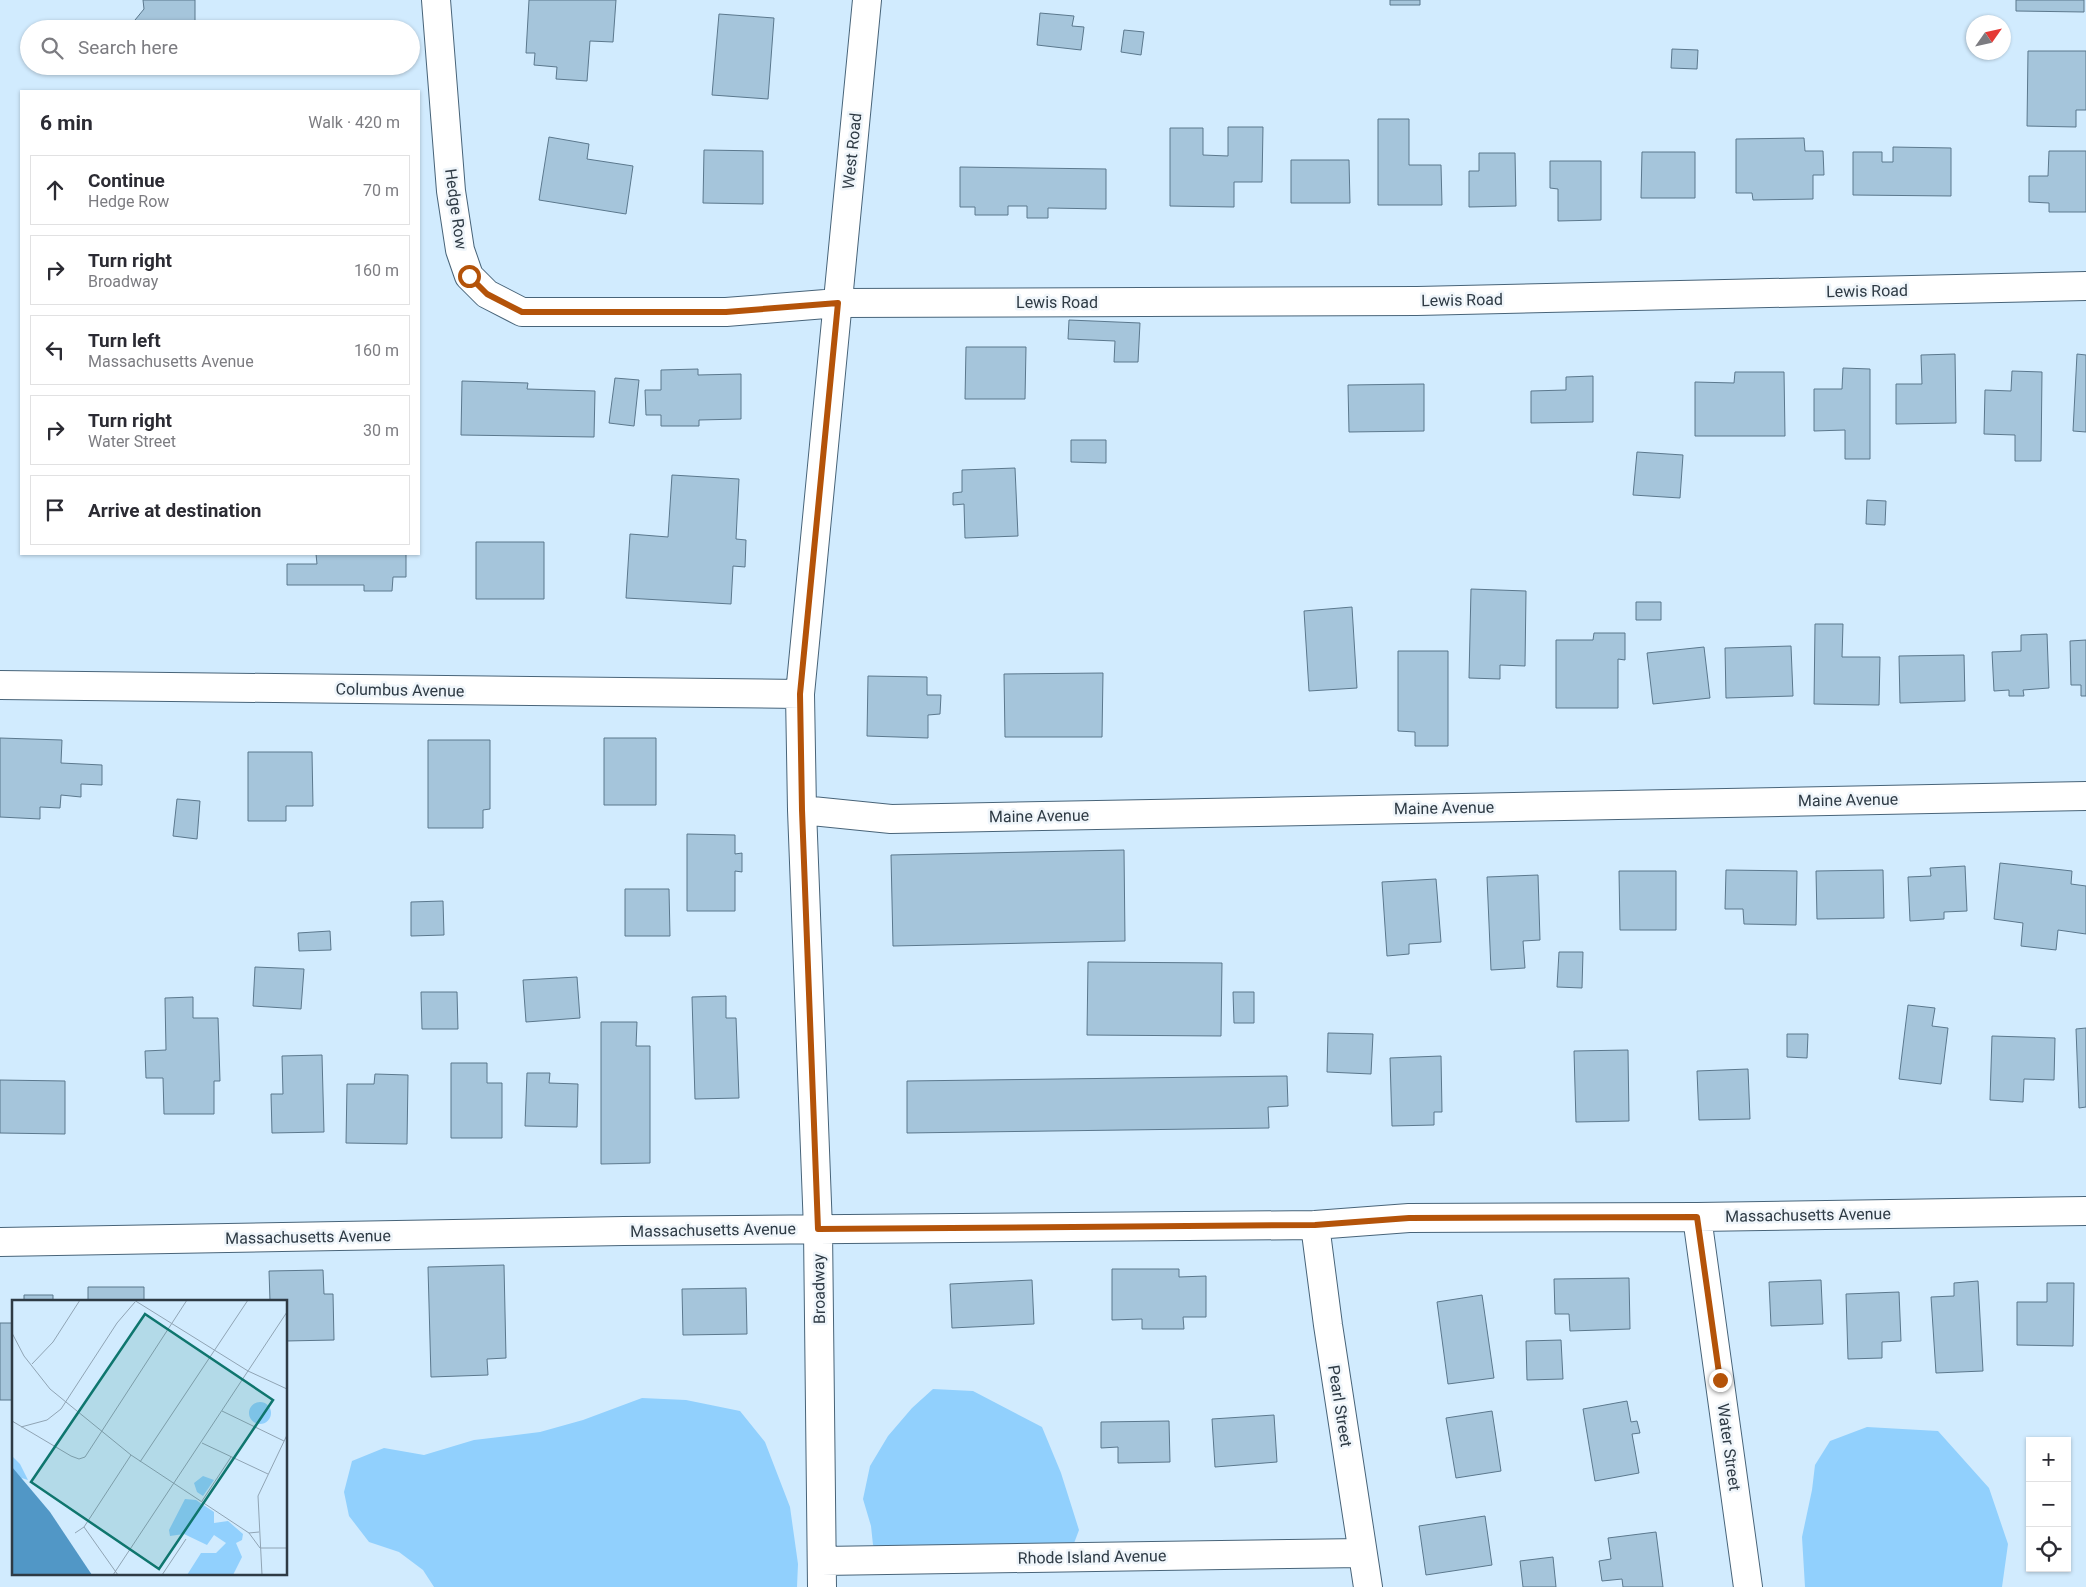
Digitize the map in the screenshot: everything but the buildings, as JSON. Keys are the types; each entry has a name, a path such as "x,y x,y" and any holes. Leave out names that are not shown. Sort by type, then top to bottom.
{"street":[{"name":"Hedge Row","path":"436,0 451,191 460,250 469,276 487,294 522,312 726,312 838,303"},
{"name":"West Road","path":"838,303 867,0"},
{"name":"Lewis Road","path":"838,303 1417,301 2086,286"},
{"name":"Broadway","path":"822,1574 818,1229 802,810 800,694 838,303"},
{"name":"Columbus Avenue","path":"0,685 800,694"},
{"name":"Maine Avenue","path":"802,810 891,819 2086,796"},
{"name":"Massachusetts Avenue","path":"0,1242 818,1229 1315,1225 1409,1218 1697,1217 2086,1212"},
{"name":"Water Street","path":"1697,1217 1748,1587"},
{"name":"Pearl Street","path":"1315,1225 1328,1325 1368,1587"},
{"name":"Rhode Island Avenue","path":"822,1574 1362,1553"}],"shaded area":[{"path":"933,1389 973,1391 1042,1427 1061,1473 1079,1530 1073,1546 901,1560 873,1545 871,1526 863,1499 870,1466 888,1436 912,1408"},
{"path":"642,1398 686,1400 740,1411 765,1442 790,1507 798,1564 797,1587 434,1587 423,1570 399,1552 369,1542 349,1516 344,1492 352,1461 384,1448 424,1455 474,1440 540,1432 583,1420"},
{"path":"1867,1427 1938,1431 1989,1488 2008,1544 2002,1587 1805,1587 1802,1537 1815,1465 1830,1441"}],"route":[{"path":"469,276 487,294 522,312 726,312 838,303 800,694 802,810 818,1229 1315,1225 1409,1218 1697,1217 1720,1380"}]}
